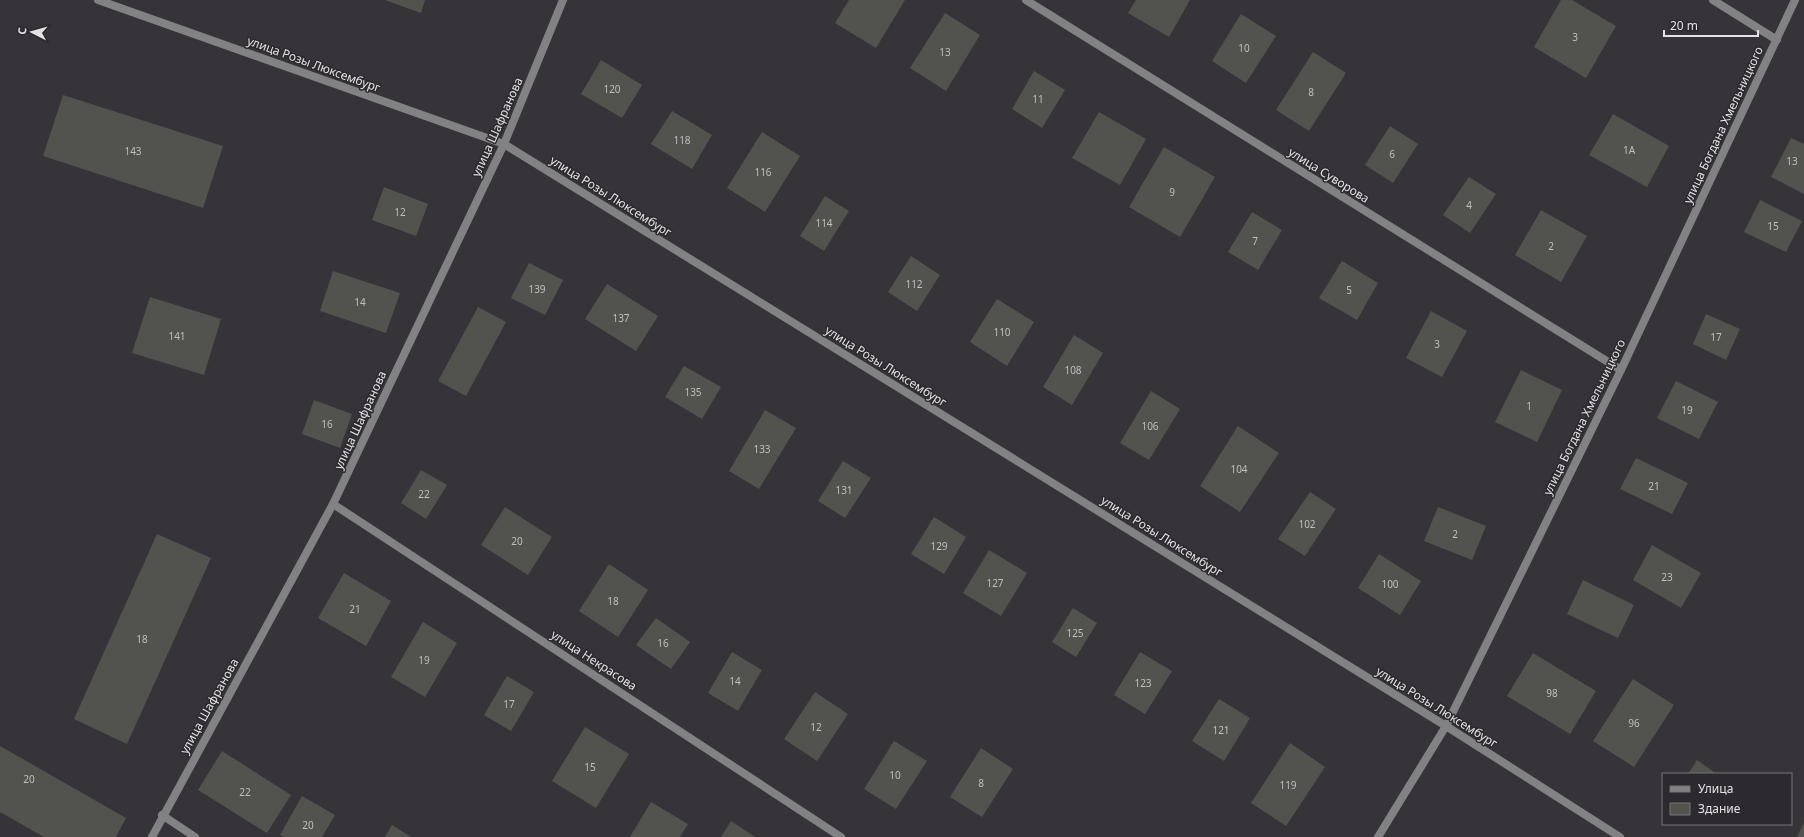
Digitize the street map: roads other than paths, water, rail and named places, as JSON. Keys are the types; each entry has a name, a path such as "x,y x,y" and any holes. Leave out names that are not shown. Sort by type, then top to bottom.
{"street":[{"name":"улица Розы Люксембург","path":"98,0 504,144 1446,726 1620,837"},
{"name":"улица Шафранова","path":"152,837 162,815 333,504 504,144 563,0"},
{"name":"улица Суворова","path":"1026,0 1621,370"},
{"path":"1713,0 1777,40"},
{"name":"улица Богдана Хмельницкого","path":"1378,837 1446,726 1621,370 1795,0"},
{"name":"улица Некрасова","path":"333,504 841,837"},
{"path":"162,815 195,837"}]}
